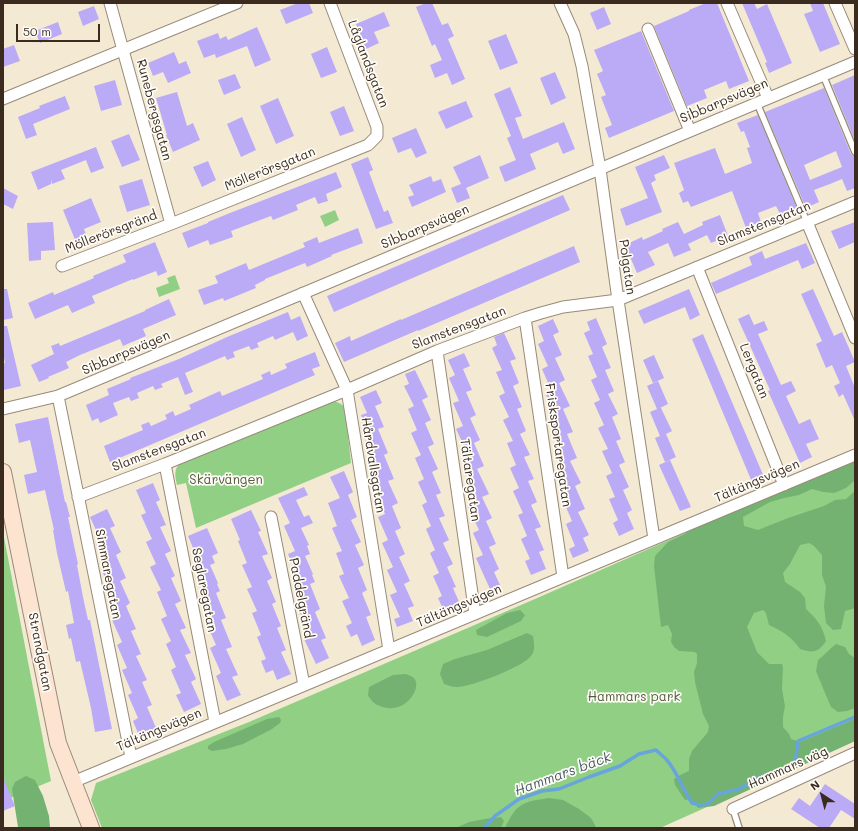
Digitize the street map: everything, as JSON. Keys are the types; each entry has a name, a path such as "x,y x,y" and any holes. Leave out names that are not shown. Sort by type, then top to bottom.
{"street":[{"name":"Runebergsgatan","path":"110,3 171,224"},
{"path":"3,99 237,3"},
{"name":"Låglandsgatan","path":"330,3 377,127 377,136"},
{"name":"Polgatan","path":"560,3 574,34 600,169 654,539"},
{"path":"727,3 768,98"},
{"path":"835,3 855,50"},
{"path":"648,29 690,131"},
{"name":"Sibbarpsvägen","path":"3,409 58,396 855,62"},
{"name":"Möllerörsgatan","path":"171,224 368,144 377,136"},
{"name":"Slamstensgatan","path":"78,497 165,464 347,390 437,351 525,318 562,307 618,300 855,202"},
{"path":"807,222 855,338"},
{"name":"Möllerörsgränd","path":"62,266 171,224"},
{"name":"Lergatan","path":"697,267 784,485"},
{"name":"Hårdvallsgatan","path":"303,293 347,390 389,650"},
{"name":"Frisksportaregatan","path":"525,318 563,577"},
{"name":"Tältaregatan","path":"437,351 475,614"},
{"name":"Simmaregatan","path":"58,396 131,757"},
{"name":"Tältängsvägen","path":"73,782 855,455"},
{"name":"Seglaregatan","path":"165,464 215,722"},
{"name":"Strandgatan","path":"3,472 58,743 91,828"},
{"name":"Paddelgränd","path":"271,517 304,685"},
{"name":"Hammars väg","path":"733,809 855,753"}],"lane":[{"path":"823,75 855,152"},
{"path":"757,103 807,222"},
{"path":"733,809 739,828"}],"green space":[{"path":"335,210 339,220 325,227 320,216"},
{"path":"175,275 180,289 159,297 156,288 169,283 167,278"},
{"name":"Skärvängen","path":"332,401 340,403 345,409 351,463 196,528 186,483 177,485 175,472 179,464"},
{"name":"Hammars park","path":"855,459 855,741 660,828 102,828 91,800 96,783 249,722"},
{"path":"855,459 855,480 846,488 834,493 812,489 799,495 770,502 743,517 744,526 758,530 824,506 835,500 846,499 855,491 855,608 845,611 841,629 833,630 826,623 824,606 826,587 822,575 822,555 809,543 800,545 790,564 783,573 785,582 800,592 805,598 806,609 821,627 826,641 818,650 815,651 800,649 794,641 769,625 766,613 763,610 754,613 747,627 757,652 769,664 782,664 782,689 785,706 783,727 791,739 800,742 855,719 855,741 714,806 698,808 691,799 685,800 675,785 674,779 689,771 689,759 692,751 708,732 709,726 703,714 695,682 694,672 697,663 697,654 695,652 679,651 671,642 672,634 668,625 661,627 654,566 655,556 668,542 683,535 702,523"},
{"path":"3,532 51,781 3,801"},
{"path":"520,610 525,615 521,621 487,637 477,635 476,630 507,613"},
{"path":"527,633 533,636 533,652 530,657 517,666 483,681 472,684 456,687 444,684 440,674 443,664 487,650"},
{"path":"836,644 845,647 849,654 855,658 855,708 838,712 831,707 816,671 818,660"},
{"path":"406,674 414,678 416,682 416,689 412,697 403,705 396,708 388,708 376,704 369,697 369,687 393,675"},
{"path":"279,717 281,720 280,723 272,729 243,744 212,751 208,749 208,746 214,742 267,719"},
{"path":"26,776 35,780 43,796 49,816 49,828 18,827 12,789 15,782"},
{"path":"549,798 563,800 579,809 591,818 596,828 505,828 513,813 521,805 532,801"},
{"path":"501,817 504,821 501,828 456,828 469,822"}],"building":[{"path":"298,3 309,3 313,13 286,24 280,10"},
{"path":"426,3 432,3 442,25 448,23 454,36 448,39 465,79 452,85 447,73 435,78 430,65 442,60 435,44 432,46 416,7"},
{"path":"706,3 717,3 749,81 729,89 726,81 704,90 707,98 687,106 654,26"},
{"path":"742,3 754,3 757,9 767,4 792,63 769,73 765,63 767,62"},
{"path":"810,3 823,3 840,44 820,52 804,14 813,11"},
{"path":"94,6 99,19 83,26 78,12"},
{"path":"604,7 611,24 597,30 590,13"},
{"path":"384,12 390,26 374,32 379,43 366,49 356,24"},
{"path":"58,22 62,34 40,43 35,31"},
{"path":"257,27 271,60 255,67 247,46 216,58 215,54 204,58 197,41 218,33 220,39 226,36 228,40"},
{"path":"641,31 674,111 609,138 605,128 612,125 601,97 606,95 597,74 603,71 594,50"},
{"path":"506,34 518,63 500,70 488,41"},
{"path":"14,45 20,61 3,67 3,49"},
{"path":"327,47 337,72 321,78 311,54"},
{"path":"174,52 179,64 186,61 191,73 168,83 163,72 153,76 148,63"},
{"path":"555,72 566,98 551,105 540,78"},
{"path":"235,74 241,88 224,95 218,80"},
{"path":"855,75 855,141 832,85"},
{"path":"115,80 122,105 101,111 94,86"},
{"path":"510,87 522,116 515,118 523,139 564,122 575,149 563,154 558,142 530,154 536,169 505,182 499,167 516,160 507,138 511,136 494,94"},
{"path":"824,88 851,154 855,156 855,188 847,191 842,179 814,190 819,202 806,208 765,112","holes":["836,151 842,167 810,180 804,165"]},
{"path":"177,92 187,126 193,123 200,140 173,152 166,135 156,98"},
{"path":"65,96 70,109 33,124 37,135 26,139 18,117 40,108 39,106"},
{"path":"278,98 294,136 276,144 260,106"},
{"path":"466,101 473,117 446,129 438,112"},
{"path":"344,106 354,131 340,136 330,112"},
{"path":"758,115 798,211 782,218 776,206 758,213 761,222 746,228 732,191 691,207 688,201 683,203 679,193 684,190 674,163 715,148 725,174 752,163 747,148 750,147 744,131 741,132 737,123"},
{"path":"242,117 256,150 241,157 227,124"},
{"path":"416,128 427,153 416,158 411,148 398,153 392,138"},
{"path":"129,134 140,160 122,167 111,141"},
{"path":"96,147 104,168 91,173 86,160 61,170 65,179 52,184 51,179 51,184 38,190 31,172"},
{"path":"480,155 489,178 466,188 470,198 457,203 451,188 461,184 453,167"},
{"path":"664,155 670,168 654,175 656,180 651,183 662,212 626,226 620,209 648,198 635,167"},
{"path":"368,157 373,170 369,172 376,191 384,212 388,210 393,223 376,229 351,164"},
{"path":"208,161 216,180 202,187 193,167"},
{"path":"336,172 342,187 326,194 328,201 318,204 315,197 296,205 298,210 273,220 271,216 231,231 233,237 210,245 208,240 188,248 182,233"},
{"path":"431,176 433,182 441,179 446,192 412,207 408,197 414,195 409,185"},
{"path":"142,179 150,205 127,212 119,186"},
{"path":"3,188 18,196 13,209 3,204"},
{"path":"563,195 570,210 334,312 327,296"},
{"path":"91,198 101,222 84,229 87,237 76,242 63,210"},
{"path":"720,215 728,236 711,243 707,235 688,244 691,250 674,257 668,243 648,252 655,265 637,273 625,245 642,237 643,240 678,222 684,234 703,225 702,222"},
{"path":"53,222 55,250 41,251 41,260 29,261 27,223"},
{"path":"855,222 855,242 839,249 831,231"},
{"path":"358,228 363,243 331,255 332,256 307,267 305,263 265,279 255,285 256,288 224,301 223,298 204,305 198,290 218,283 215,276 246,263 249,270 305,247 303,243 317,237 319,243"},
{"path":"155,242 167,272 158,276 156,271 92,296 95,303 72,313 68,305 35,319 28,303 53,292 54,295 94,278 93,276 126,262 123,255"},
{"path":"806,243 815,263 802,269 798,260 716,294 711,283 752,265 749,257 762,251 765,259"},
{"path":"574,246 580,262 344,362 335,343 350,336 351,341"},
{"path":"3,289 7,289 13,318 3,320"},
{"path":"689,289 700,315 690,320 685,307 644,324 638,311"},
{"path":"813,289 834,336 842,332 855,362 846,366 855,388 855,421 843,394 839,397 834,386 840,383 832,365 826,368 816,344 822,341 801,294"},
{"path":"169,299 176,315 143,329 146,336 123,346 120,339 80,355 66,362 69,368 39,382 31,365 54,354 51,346 59,343 60,346 145,311"},
{"path":"288,312 291,320 300,316 308,336 297,341 293,332 275,340 273,336 257,343 259,347 251,350 249,346 233,352 235,357 227,360 225,356 185,373 193,392 185,395 178,377 161,384 163,387 155,390 153,386 137,393 139,398 131,401 129,397 113,403 118,415 100,423 98,418 92,421 86,405 109,395 107,389"},
{"path":"749,314 754,325 764,321 768,330 758,334 781,385 791,381 796,391 786,396 799,424 810,419 819,439 806,444 812,457 800,463 768,391 770,390 738,319"},
{"path":"596,318 607,344 602,347 611,368 605,370 614,391 608,394 618,414 612,417 621,439 616,441 625,462 619,465 629,487 623,490 632,510 627,513 634,529 619,536 613,523 618,520 609,499 615,497 606,476 612,473 602,451 608,449 598,428 604,425 594,403 600,400 591,380 597,377 588,356 593,354 584,333 590,330 587,322"},
{"path":"553,319 559,332 553,335 562,355 555,358 565,380 559,383 570,406 563,409 573,432 567,434 577,458 570,461 581,483 575,486 585,509 578,512 589,535 583,538 589,551 573,558 569,549 575,546 566,524 572,521 562,498 568,495 557,472 564,469 554,446 560,444 550,420 556,417 546,395 552,392 542,369 548,366 538,344 544,341 538,326"},
{"path":"3,326 7,326 21,386 4,390 3,364 5,363 3,353"},
{"path":"504,333 516,359 510,361 519,383 513,386 522,407 517,409 526,431 520,434 530,455 524,457 534,479 528,481 537,502 531,505 541,527 535,529 544,550 539,552 546,569 531,575 525,561 530,559 521,539 527,536 518,515 523,513 513,491 519,488 510,468 516,465 507,443 513,441 503,420 509,417 499,396 505,393 496,372 502,370 492,348 497,345 494,337"},
{"path":"703,334 764,477 752,482 692,339"},
{"path":"315,352 320,366 312,369 315,375 110,462 104,446 143,430 141,425 149,422 151,426 167,419 165,415 173,411 175,416 191,409 189,405 220,391 222,396 263,379 261,375 270,371 271,375 287,368 285,364"},
{"path":"464,353 470,366 463,369 472,390 466,392 476,415 470,418 480,440 474,443 484,466 477,469 489,494 482,497 492,518 486,521 496,544 489,547 499,569 494,572 500,585 490,589 476,558 483,555 473,533 479,530 468,507 475,504 465,483 472,480 461,455 467,452 456,429 463,426 453,403 459,401 449,378 455,375 448,360"},
{"path":"654,355 664,378 653,383 643,360"},
{"path":"415,370 428,397 422,400 431,420 425,423 434,444 428,447 438,469 432,472 441,493 436,495 445,516 439,518 449,540 443,543 453,564 447,567 456,587 453,588 460,604 444,611 438,598 442,596 433,576 439,573 430,553 435,550 426,529 431,526 422,505 427,502 418,482 424,479 415,458 421,455 411,433 417,430 408,409 414,406 404,386 409,384 405,374"},
{"path":"658,381 668,404 660,408 672,431 666,434 676,457 665,462 655,438 660,436 650,412 657,409 647,386"},
{"path":"376,390 382,403 375,406 384,427 378,429 388,453 384,455 394,479 388,481 398,503 392,506 401,528 395,531 405,554 399,557 410,581 404,584 414,606 408,608 413,621 397,627 394,619 400,617 390,595 397,592 387,570 393,567 382,543 388,540 378,517 385,514 375,492 381,489 371,467 376,465 365,441 371,439 361,415 367,413 360,397"},
{"path":"48,417 65,502 70,517 68,517 83,597 88,620 90,620 112,729 95,732 80,661 76,662 71,638 69,639 66,625 74,623 68,591 66,592 57,553 54,530 45,490 28,494 24,475 37,472 30,440 19,443 15,424"},
{"path":"670,460 691,507 680,511 659,465"},
{"path":"344,471 353,492 348,495 357,517 351,520 361,542 355,545 364,565 358,568 367,590 362,593 371,615 366,617 375,640 362,646 357,634 351,637 346,626 352,623 342,601 349,598 339,576 344,574 336,553 342,551 332,528 337,526 328,503 340,498 330,477"},
{"path":"153,483 160,500 156,502 166,525 160,527 171,551 165,554 175,576 171,578 181,601 175,604 186,628 180,630 191,653 185,655 196,679 191,682 201,704 184,712 176,695 181,693 171,670 176,667 166,644 171,641 161,619 167,616 157,592 161,590 150,567 156,564 146,542 152,539 141,515 146,513 136,490"},
{"path":"304,487 308,495 296,500 304,517 309,515 313,523 301,528 309,545 307,546 310,554 305,556 315,582 310,584 320,609 315,612 326,638 321,640 329,658 316,664 304,639 310,636 299,611 304,608 294,583 299,580 288,554 295,551 284,526 290,523 278,498"},
{"path":"107,509 115,526 110,528 121,552 116,555 126,578 120,581 130,603 126,606 136,629 131,631 141,654 136,656 147,680 142,682 152,705 147,707 157,730 140,738 133,721 138,718 128,695 132,693 122,670 127,668 117,645 122,642 112,620 116,618 106,594 112,592 101,569 106,566 96,543 101,541 90,517"},
{"path":"251,510 261,531 258,532 268,554 262,556 272,578 267,581 276,602 272,604 281,626 277,628 286,650 281,652 291,674 277,680 273,670 266,673 261,661 266,659 257,637 261,635 252,613 257,611 247,589 252,587 242,565 247,563 238,541 240,540 231,519"},
{"path":"207,528 218,553 212,556 215,563 210,565 218,583 217,584 220,591 216,593 226,618 221,620 232,647 226,649 238,675 232,677 241,695 227,701 216,676 221,673 210,648 216,645 205,620 210,617 199,592 204,589 193,564 199,562 188,536"},
{"path":"3,777 15,806 3,811"},
{"path":"825,784 855,804 855,819 841,810 829,828 820,828 791,809 799,798 810,806"}],"waterway":[{"name":"Hammars bäck","path":"484,828 495,816 519,799 542,791 559,789 620,766 639,754 656,750 670,764 692,803 700,805 708,804 718,794 739,789 760,777 795,764 798,741 855,717"}]}
